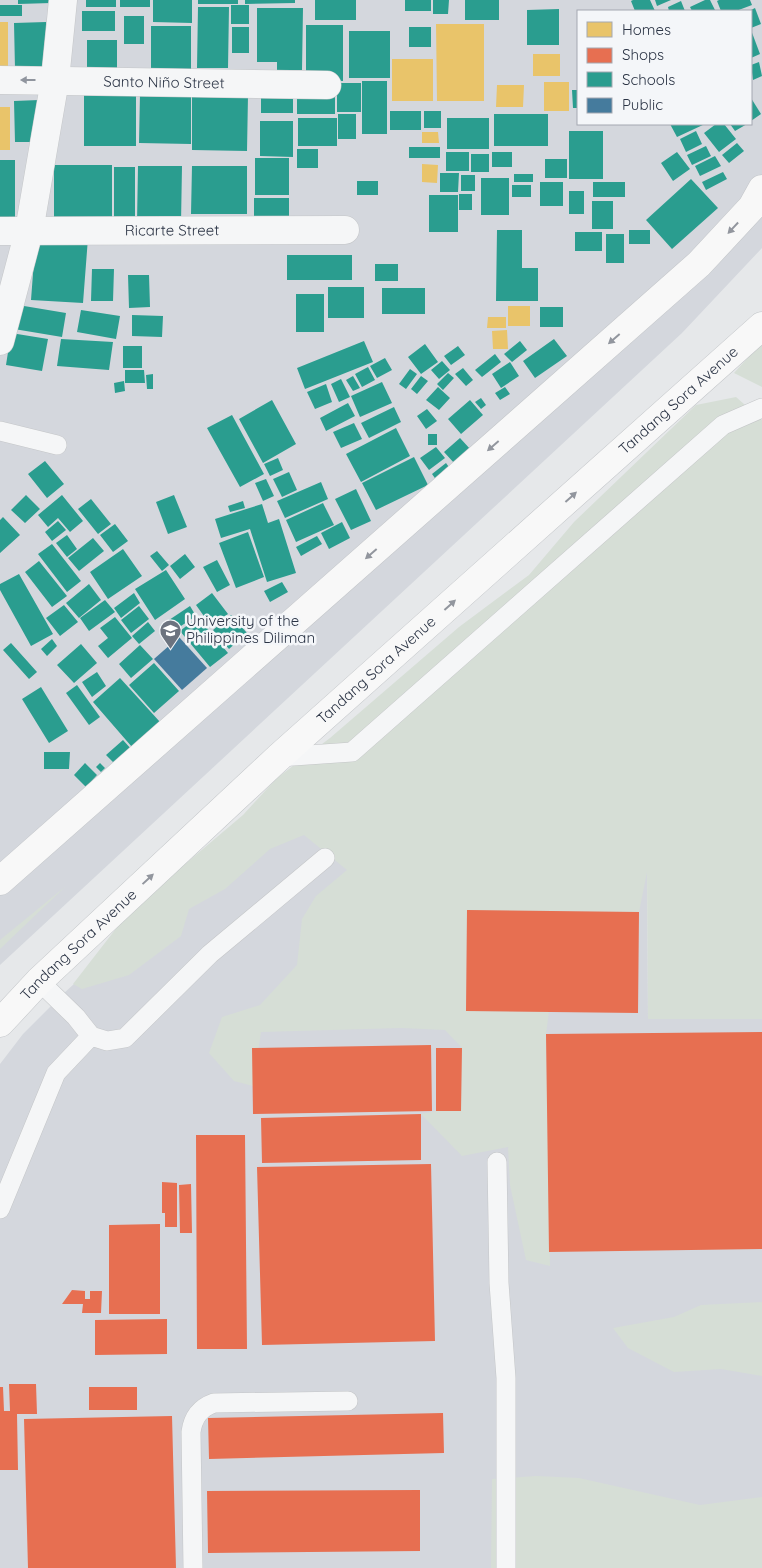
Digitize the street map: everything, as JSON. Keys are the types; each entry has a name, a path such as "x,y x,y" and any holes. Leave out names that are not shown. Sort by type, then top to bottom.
{"main road":[{"path":"0,881 699,264 752,207 762,189"},
{"name":"Tandang Sora Avenue","path":"0,1023 39,981 280,757 762,326"}],"street":[{"path":"0,341 29,231 55,80 63,0"},
{"name":"Santo Niño Street","path":"0,80 327,85"},
{"name":"Ricarte Street","path":"0,231 345,230"}],"lane":[{"path":"280,757 352,752 723,425 762,408"},
{"path":"0,431 57,445"},
{"path":"39,981 76,1017 91,1036 107,1041 126,1038 210,954 325,858"},
{"path":"0,1209 56,1073 91,1036"},
{"path":"497,1162 499,1284 506,1378 506,1568"},
{"path":"193,1568 191,1432 199,1411 214,1403 348,1401"}],"shaded area":[{"name":"University of the Philippines Diliman","path":"0,0 762,0 762,248 682,333 0,965"},
{"path":"762,342 762,387 734,373"},
{"path":"736,397 762,420 762,1019 648,1019 647,872 639,912 467,911 466,1011 549,1012 546,1034 550,1266 526,1260 510,1185 508,1147 462,1156 421,1114 461,1110 462,1048 445,1030 401,1028 261,1032 253,1086 234,1081 209,1053 222,1017 260,1005 297,965 302,919 316,896 347,870 304,835 270,849 225,889 189,909 181,936 129,975 82,989 73,984 125,917 145,898 243,815 277,778 330,738 459,627 529,575 574,522 696,405"},
{"path":"293,784 647,868 648,1019 762,1019 762,1568 0,1568 0,1064 23,1034 63,994"},
{"path":"66,886 0,949 0,940"},
{"path":"762,1302 762,1376 721,1369 674,1372 628,1348 613,1328 674,1317 701,1305"},
{"path":"536,1476 579,1478 700,1505 762,1497 762,1568 491,1568 492,1479"}],"building: Homes":[{"path":"0,22 8,22 8,67 0,67"},
{"path":"436,24 484,24 484,101 437,101"},
{"path":"533,54 560,54 560,76 533,76"},
{"path":"392,59 433,59 433,101 392,101"},
{"path":"544,82 569,82 569,111 544,111"},
{"path":"497,85 524,85 523,107 496,107"},
{"path":"0,107 10,107 10,150 0,150"},
{"path":"422,132 438,132 439,143 422,143"},
{"path":"422,164 438,165 437,183 422,182"},
{"path":"508,306 530,306 530,326 508,326"},
{"path":"488,317 506,317 506,328 487,328"},
{"path":"507,330 508,349 493,349 492,331"}],"building: Shops":[{"path":"467,910 639,912 638,1013 466,1011"},
{"path":"762,1032 762,1249 549,1252 546,1034"},
{"path":"431,1045 432,1111 253,1114 252,1048"},
{"path":"436,1048 462,1048 461,1111 436,1111"},
{"path":"421,1114 421,1160 262,1163 261,1118"},
{"path":"196,1135 245,1135 247,1349 197,1349"},
{"path":"431,1164 435,1341 262,1345 257,1167"},
{"path":"162,1182 177,1183 177,1227 165,1227 165,1213 162,1213"},
{"path":"191,1184 192,1233 180,1233 179,1185"},
{"path":"160,1224 160,1314 109,1314 109,1225"},
{"path":"72,1290 85,1291 85,1299 90,1299 90,1291 102,1291 101,1313 82,1313 83,1304 62,1304"},
{"path":"167,1319 167,1354 95,1355 95,1320"},
{"path":"9,1384 36,1384 37,1414 17,1414 18,1470 0,1470 0,1387 3,1387 4,1411 10,1411"},
{"path":"89,1387 137,1387 137,1410 89,1410"},
{"path":"443,1413 444,1453 209,1459 208,1418"},
{"path":"172,1416 176,1568 28,1568 24,1419"},
{"path":"420,1490 420,1551 208,1553 207,1491"}],"building: Schools":[{"path":"18,0 51,0 51,3 18,4"},
{"path":"86,0 116,0 116,7 86,7"},
{"path":"120,0 150,0 150,7 120,7"},
{"path":"153,0 192,0 192,23 153,22"},
{"path":"198,0 238,0 238,4 198,4"},
{"path":"245,0 295,0 295,3 245,4"},
{"path":"315,0 356,0 356,20 315,20"},
{"path":"405,0 431,0 431,11 405,11"},
{"path":"433,0 449,0 448,14 433,14"},
{"path":"465,0 499,0 499,20 465,20"},
{"path":"650,0 655,10 635,10 631,1"},
{"path":"655,0 671,0 657,6"},
{"path":"705,0 710,0 715,10 692,10 690,7"},
{"path":"750,0 752,5 739,10 721,10 717,1"},
{"path":"681,1 685,10 669,10 668,7"},
{"path":"0,5 22,5 22,16 0,16"},
{"path":"231,5 249,5 249,24 231,24"},
{"path":"198,7 229,7 228,68 197,68"},
{"path":"257,8 303,8 302,70 277,70 277,62 257,62"},
{"path":"755,8 761,24 752,28 752,10"},
{"path":"559,9 559,45 527,45 527,10"},
{"path":"82,11 115,11 115,31 82,31"},
{"path":"124,16 144,16 144,44 124,44"},
{"path":"46,22 47,69 15,69 14,23"},
{"path":"306,25 343,25 343,81 306,80"},
{"path":"151,26 191,26 191,73 151,73"},
{"path":"232,27 249,27 249,53 232,53"},
{"path":"409,27 431,27 431,47 409,47"},
{"path":"349,31 390,31 390,78 349,78"},
{"path":"752,33 760,54 752,58"},
{"path":"87,40 117,40 117,68 87,68"},
{"path":"759,62 762,76 753,80 752,72 752,65"},
{"path":"362,81 387,81 387,134 362,134"},
{"path":"337,83 361,83 361,112 337,112"},
{"path":"297,88 335,89 335,114 297,114"},
{"path":"572,90 577,90 577,108 573,108"},
{"path":"140,93 191,94 191,144 139,143"},
{"path":"261,93 293,93 293,113 261,113"},
{"path":"84,95 136,95 136,146 84,146"},
{"path":"192,95 248,95 247,151 192,150"},
{"path":"39,100 41,142 15,142 14,101"},
{"path":"752,100 761,114 752,120"},
{"path":"390,111 421,111 421,130 390,130"},
{"path":"424,111 441,111 441,128 424,128"},
{"path":"338,114 356,114 356,139 338,139"},
{"path":"494,114 548,114 548,146 494,146"},
{"path":"298,118 337,118 337,146 298,146"},
{"path":"447,118 489,118 489,149 447,149"},
{"path":"260,121 293,121 293,157 260,156"},
{"path":"671,125 703,125 677,137"},
{"path":"715,125 725,125 736,139 719,152 704,133"},
{"path":"731,125 745,125 735,131"},
{"path":"569,131 603,131 603,179 569,179"},
{"path":"696,131 702,144 686,152 680,139"},
{"path":"737,143 744,151 729,163 722,155"},
{"path":"706,146 711,156 692,165 687,155"},
{"path":"409,147 440,147 440,158 409,158"},
{"path":"297,149 318,149 318,168 297,168"},
{"path":"446,152 469,152 469,171 446,171"},
{"path":"492,152 512,152 512,167 492,167"},
{"path":"677,152 690,169 673,181 661,163"},
{"path":"471,154 489,154 489,172 471,172"},
{"path":"715,156 721,166 700,176 695,166"},
{"path":"255,158 289,158 289,195 255,195"},
{"path":"545,159 567,159 567,178 545,178"},
{"path":"0,160 15,160 15,222 0,222"},
{"path":"54,165 112,165 112,229 54,228"},
{"path":"138,166 182,166 181,223 137,223"},
{"path":"192,166 247,166 247,214 191,214"},
{"path":"114,167 135,167 135,224 114,224"},
{"path":"723,172 727,179 706,190 702,182"},
{"path":"440,173 459,173 458,192 440,192"},
{"path":"514,174 533,174 533,182 514,182"},
{"path":"461,175 475,175 475,191 461,191"},
{"path":"481,178 509,178 509,215 481,215"},
{"path":"691,179 718,208 672,249 646,220"},
{"path":"357,181 378,181 378,195 357,195"},
{"path":"540,182 563,182 563,206 540,206"},
{"path":"593,182 625,182 625,197 593,197"},
{"path":"512,185 531,185 531,197 512,197"},
{"path":"569,191 584,191 584,214 569,214"},
{"path":"459,194 472,194 472,210 459,210"},
{"path":"429,195 458,195 458,232 429,232"},
{"path":"254,198 289,198 289,230 254,229"},
{"path":"592,201 613,201 613,229 592,229"},
{"path":"497,230 522,230 522,268 538,268 538,301 496,301"},
{"path":"629,230 650,230 650,244 629,244"},
{"path":"575,232 602,232 602,251 575,251"},
{"path":"36,234 88,238 83,303 31,300"},
{"path":"606,234 624,234 624,263 606,263"},
{"path":"287,255 352,255 352,280 287,280"},
{"path":"375,264 398,264 398,281 375,281"},
{"path":"92,269 114,269 113,301 91,301"},
{"path":"128,275 149,275 150,307 129,308"},
{"path":"328,287 364,287 364,318 328,318"},
{"path":"382,288 425,288 425,314 382,314"},
{"path":"296,294 324,294 324,332 296,332"},
{"path":"18,305 66,313 62,337 14,329"},
{"path":"540,307 563,307 563,327 540,327"},
{"path":"81,310 120,316 116,339 77,332"},
{"path":"132,315 163,316 162,337 132,336"},
{"path":"11,333 48,339 42,371 6,365"},
{"path":"61,339 113,342 109,370 57,366"},
{"path":"554,339 567,356 535,378 523,361"},
{"path":"364,341 373,362 305,389 297,368"},
{"path":"520,341 527,350 512,362 504,354"},
{"path":"425,344 438,362 421,374 408,357"},
{"path":"123,346 142,346 142,368 123,368"},
{"path":"458,346 465,355 451,365 444,356"},
{"path":"495,354 501,362 482,377 475,370"},
{"path":"385,358 392,370 377,378 370,366"},
{"path":"442,361 450,370 439,379 431,370"},
{"path":"510,362 519,376 501,388 492,374"},
{"path":"368,367 375,380 362,387 355,374"},
{"path":"463,368 473,380 466,386 455,374"},
{"path":"410,369 417,374 406,389 399,384"},
{"path":"125,370 144,370 145,383 125,383"},
{"path":"448,373 454,378 443,390 437,384"},
{"path":"153,374 153,389 147,389 146,375"},
{"path":"353,376 360,388 353,391 346,380"},
{"path":"421,376 428,381 417,394 411,389"},
{"path":"341,379 350,397 339,402 331,384"},
{"path":"124,381 125,391 115,393 114,383"},
{"path":"382,382 392,403 360,417 351,396"},
{"path":"326,384 332,402 315,409 307,392"},
{"path":"438,387 450,398 439,410 426,400"},
{"path":"505,387 510,394 500,400 495,393"},
{"path":"481,398 486,405 481,409 475,402"},
{"path":"272,400 296,444 263,463 239,419"},
{"path":"470,400 483,415 461,434 448,419"},
{"path":"348,403 355,416 326,431 320,418"},
{"path":"394,407 401,422 369,438 361,423"},
{"path":"427,409 437,421 426,429 417,416"},
{"path":"232,415 264,474 240,487 207,428"},
{"path":"354,423 362,439 341,448 333,432"},
{"path":"396,428 410,456 361,482 346,454"},
{"path":"428,434 437,434 437,445 428,445"},
{"path":"460,438 471,450 455,464 444,452"},
{"path":"436,447 445,458 429,470 420,458"},
{"path":"414,457 428,485 376,510 362,483"},
{"path":"278,458 283,470 270,476 264,464"},
{"path":"45,461 64,484 47,498 28,474"},
{"path":"446,463 451,470 437,481 432,474"},
{"path":"289,472 297,490 282,497 273,479"},
{"path":"266,479 274,496 263,501 255,483"},
{"path":"321,482 328,499 285,518 277,501"},
{"path":"356,489 371,521 351,530 335,499"},
{"path":"26,495 40,509 25,523 11,510"},
{"path":"62,495 83,521 70,532 58,518 48,527 38,515"},
{"path":"174,495 187,527 168,534 156,502"},
{"path":"91,499 111,524 98,534 78,509"},
{"path":"243,501 245,508 230,512 228,506"},
{"path":"323,503 334,525 296,542 286,520"},
{"path":"262,504 268,523 279,519 296,573 267,582 250,529 221,538 215,519"},
{"path":"3,517 20,535 0,553 0,520"},
{"path":"58,521 66,530 52,541 45,532"},
{"path":"342,522 350,538 329,549 321,533"},
{"path":"115,524 128,541 113,552 100,535"},
{"path":"248,532 264,577 236,588 219,543"},
{"path":"67,535 77,549 67,557 56,543"},
{"path":"317,536 322,544 301,556 296,547"},
{"path":"93,538 104,551 79,571 68,558"},
{"path":"52,544 81,581 67,592 38,554"},
{"path":"123,549 142,576 108,599 90,572"},
{"path":"157,551 169,565 162,571 150,556"},
{"path":"185,554 195,567 180,579 170,566"},
{"path":"217,560 230,585 217,592 203,567"},
{"path":"39,561 67,596 52,607 25,572"},
{"path":"166,570 185,599 155,620 135,589"},
{"path":"19,574 53,634 31,646 0,590 0,584"},
{"path":"282,582 288,592 270,602 264,591"},
{"path":"89,584 101,600 79,618 66,603"},
{"path":"134,593 140,603 121,618 114,608"},
{"path":"212,593 228,614 211,626 196,605"},
{"path":"105,600 115,612 89,631 80,618"},
{"path":"64,605 78,622 60,636 46,618"},
{"path":"139,606 149,619 131,633 121,620"},
{"path":"190,606 196,616 166,636 160,626"},
{"path":"231,615 247,633 229,649 213,630"},
{"path":"115,617 132,638 108,658 98,646 108,638 100,628"},
{"path":"198,617 228,653 210,667 180,631"},
{"path":"148,622 155,631 139,644 132,636"},
{"path":"52,639 57,646 47,656 41,649"},
{"path":"11,643 37,672 29,679 3,650"},
{"path":"81,644 97,663 74,683 57,665"},
{"path":"140,645 153,659 131,678 119,664"},
{"path":"154,663 179,691 154,713 129,685"},
{"path":"97,672 106,686 92,697 82,682"},
{"path":"120,678 160,722 132,747 93,702"},
{"path":"77,685 100,717 89,725 66,693"},
{"path":"41,687 68,731 49,743 22,699"},
{"path":"123,740 132,750 116,765 106,755"},
{"path":"44,752 70,752 69,769 44,769"},
{"path":"85,763 97,775 86,787 74,775"},
{"path":"100,763 105,768 101,772 96,767"}],"building: Public":[{"path":"179,637 207,668 182,690 154,659"}],"place":[{"name":"University of the Philippines Diliman","path":"170,649"}]}
